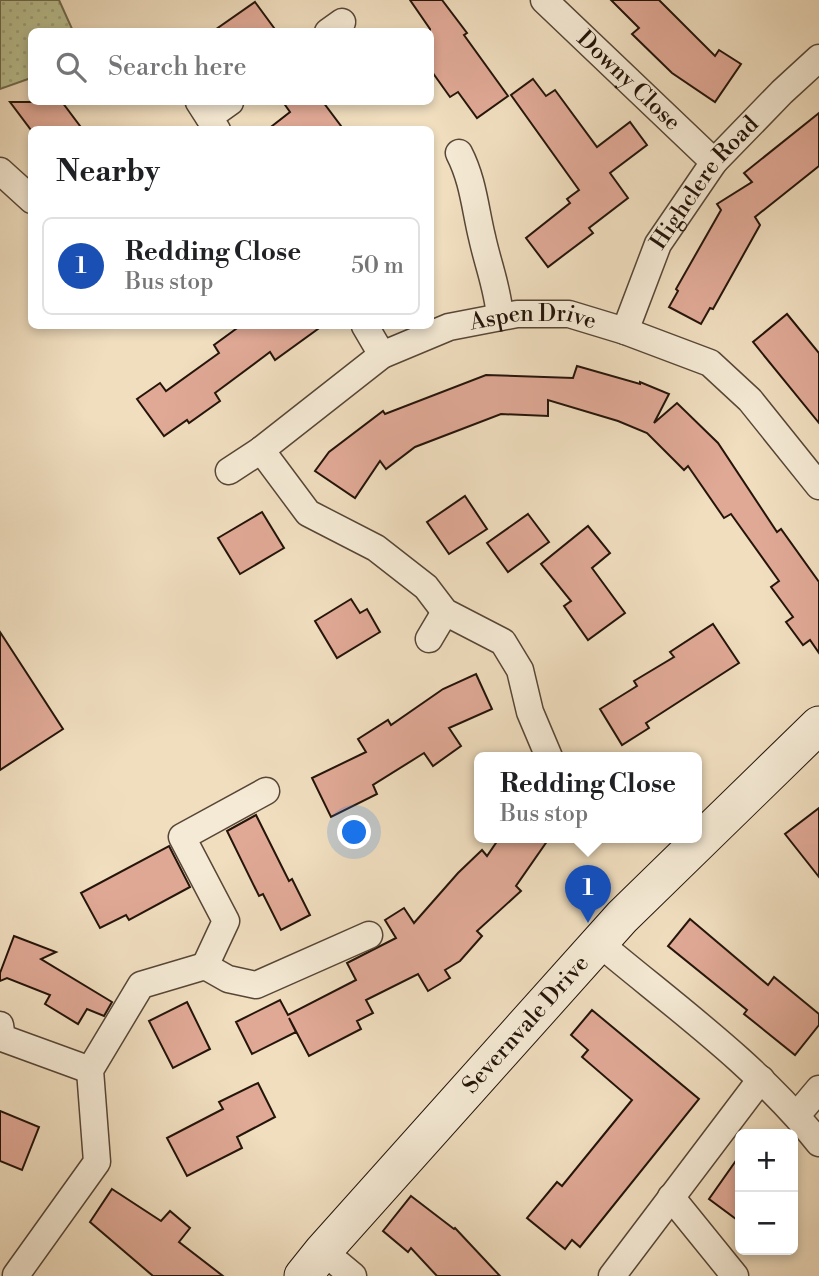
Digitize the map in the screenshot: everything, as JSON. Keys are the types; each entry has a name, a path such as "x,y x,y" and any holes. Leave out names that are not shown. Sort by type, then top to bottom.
{"street":[{"name":"Downy Close","path":"544,0 714,162"},
{"name":"Highclere Road","path":"625,331 658,244 714,162 819,58"},
{"path":"209,116 226,105"},
{"path":"459,153 468,171 481,237 499,294 500,317"},
{"path":"0,171 28,196"},
{"name":"Aspen Drive","path":"229,471 261,450 382,355 449,327 517,314 569,314 625,331 710,363 750,400 819,486"},
{"path":"367,329 382,355"},
{"path":"261,450 308,513 376,548 426,587 445,612 503,642 520,670 530,712 547,752"},
{"path":"429,639 445,612"},
{"name":"Severnvale Drive","path":"702,841 819,725"},
{"path":"205,966 226,921 182,837 266,792"},
{"name":"Severnvale Drive","path":"313,1263 599,943 700,843"},
{"path":"11,1272 97,1162 90,1070 141,985 205,966 228,979 256,985 369,935"},
{"path":"599,943 761,1079 797,1115 819,1143"},
{"path":"1,1034 90,1070"},
{"path":"611,1276 761,1079"},
{"path":"797,1115 819,1089"},
{"path":"671,1197 735,1276"},
{"path":"313,1263 353,1276"}],"green space":[{"path":"0,0 59,0 72,28 28,28 28,79 0,89"}],"building":[{"path":"410,0 442,0 508,96 477,118 458,92 450,97 434,75 434,28 429,28"},
{"path":"611,0 659,0 715,56 719,50 741,64 715,102 672,73 632,34 639,28"},
{"path":"255,2 274,28 218,28"},
{"path":"533,79 546,96 555,90 597,147 630,122 647,145 610,173 628,198 589,228 593,233 548,267 526,238 570,203 567,199 579,190 511,95"},
{"path":"10,102 64,105 80,126 28,126"},
{"path":"285,105 325,105 341,126 272,126 290,112"},
{"path":"819,113 819,166 755,217 760,225 713,309 710,308 701,324 669,307 678,291 676,289 721,210 717,204 752,182 744,173"},
{"path":"787,314 819,353 819,423 753,342"},
{"path":"236,329 318,329 275,360 270,352 215,393 220,401 189,423 187,420 164,436 137,399 160,383 166,391 219,353 214,345"},
{"path":"577,366 640,382 669,394 654,423 677,403 718,443 777,532 781,529 819,582 819,653 810,640 803,645 786,622 793,617 771,587 779,581 731,514 724,518 688,466 684,470 647,433 618,421 548,400 548,416 501,414 415,447 386,469 380,461 355,498 315,471 329,452 383,411 385,414 486,375 573,378"},
{"path":"465,496 487,529 449,554 427,522"},
{"path":"262,512 284,548 240,574 218,538"},
{"path":"528,514 549,542 508,572 487,543"},
{"path":"588,526 610,553 592,568 625,613 588,640 564,606 571,601 541,564"},
{"path":"351,599 360,613 367,609 380,632 337,658 315,621"},
{"path":"713,624 739,663 646,723 649,728 622,745 600,709 637,686 634,681 674,657 670,652"},
{"path":"0,632 63,729 0,770"},
{"path":"476,674 492,709 449,728 461,746 433,766 424,753 373,785 377,794 331,817 312,778 366,752 358,739 388,720 391,725 443,689"},
{"path":"819,808 819,877 785,834"},
{"path":"256,815 289,881 292,879 310,915 281,930 263,894 259,896 227,831"},
{"path":"496,843 546,843 516,886 521,891 477,931 482,936 460,961 445,970 450,978 428,991 418,974 366,1000 373,1013 357,1021 361,1029 309,1056 289,1018 296,1032 252,1054 236,1022 280,1000 288,1015 356,980 347,963 396,938 385,920 404,908 414,923 482,850 487,856"},
{"path":"169,846 190,887 129,920 126,915 100,928 81,893"},
{"path":"690,919 768,985 774,977 819,1014 819,1025 795,1055 744,1014 747,1010 668,946"},
{"path":"14,936 56,952 41,959 112,1002 104,1016 87,1009 78,1024 45,1004 50,995 7,978 0,981 0,973"},
{"path":"187,1002 210,1049 173,1068 149,1021"},
{"path":"592,1010 699,1099 580,1247 572,1240 565,1249 527,1218 557,1182 562,1186 632,1100 582,1057 588,1050 571,1035"},
{"path":"258,1083 275,1117 237,1137 242,1148 187,1176 167,1138 223,1109 219,1102"},
{"path":"0,1111 39,1127 22,1170 0,1161"},
{"path":"735,1162 735,1218 709,1199"},
{"path":"112,1189 161,1221 170,1211 190,1228 179,1242 223,1276 153,1276 90,1222"},
{"path":"411,1196 455,1228 500,1276 437,1276 411,1248 408,1252 383,1231"}],"place":[{"name":"Redding Close","path":"588,923"}]}
